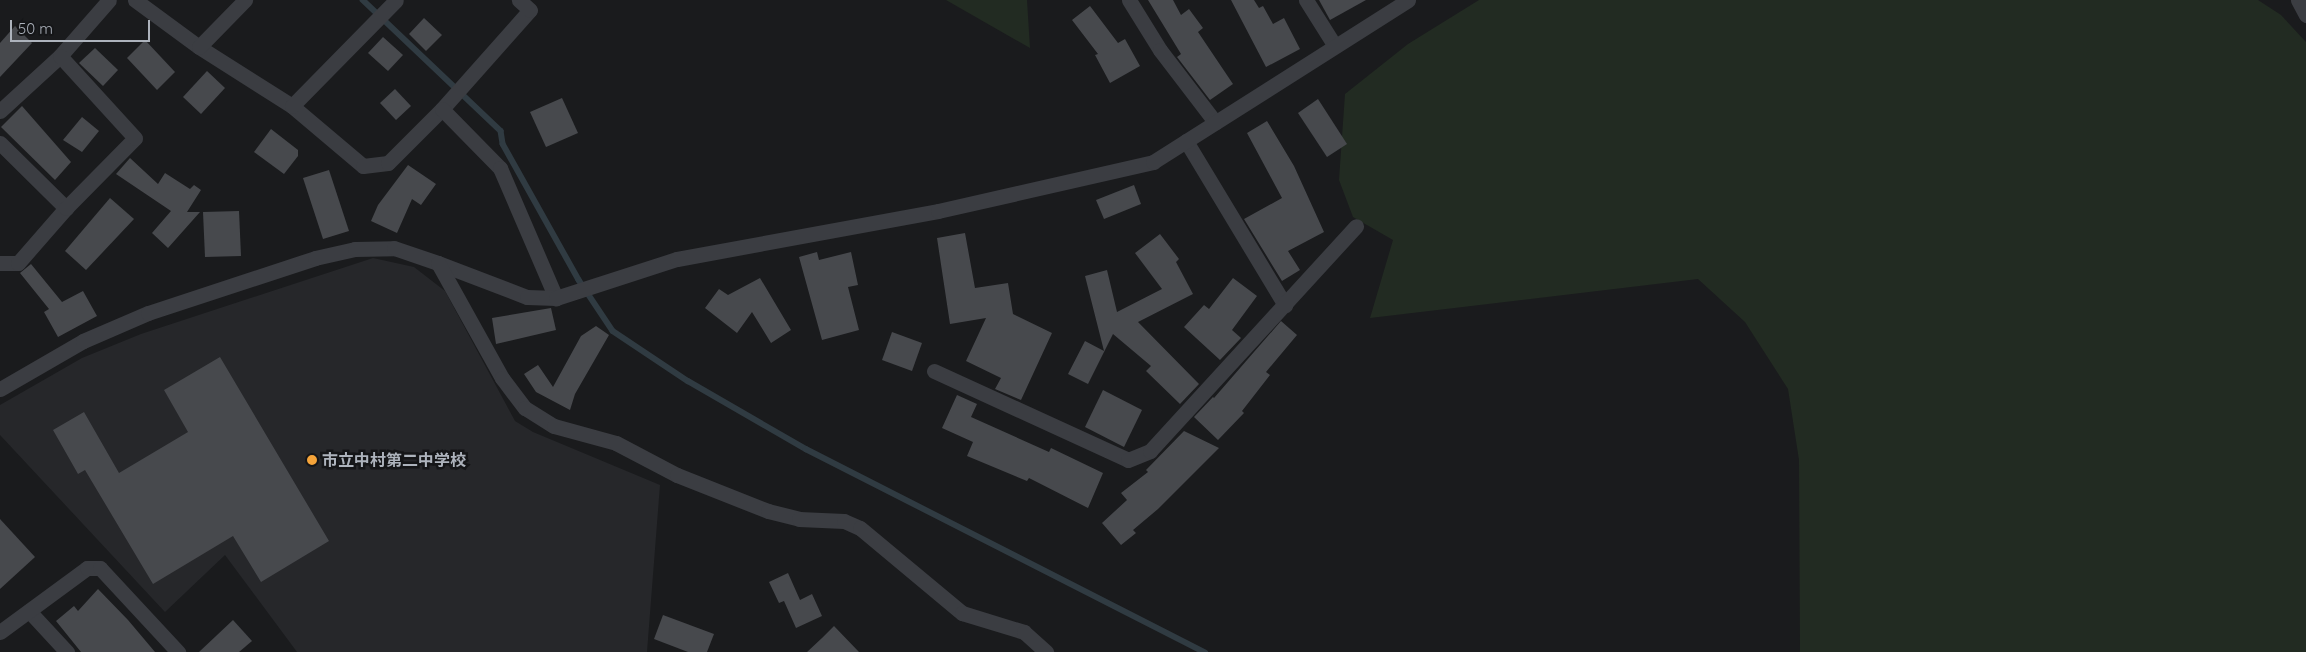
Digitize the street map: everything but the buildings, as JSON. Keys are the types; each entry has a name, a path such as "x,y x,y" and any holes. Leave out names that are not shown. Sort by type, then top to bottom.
{"street":[{"path":"0,111 60,56 109,0"},
{"path":"135,0 199,47 292,106 363,166 388,163 442,109 530,10 519,0"},
{"path":"199,47 245,0"},
{"path":"292,106 396,0"},
{"path":"1129,0 1160,50 1215,122"},
{"path":"1306,0 1335,46"},
{"path":"0,388 83,341 148,313 315,258 355,249 394,248 527,297 556,298 677,259 948,209 1153,162 1408,0"},
{"path":"2298,0 2306,15"},
{"path":"0,263 18,263 66,208 135,138 60,56"},
{"path":"442,109 500,168 556,298"},
{"path":"1186,141 1285,305"},
{"path":"0,143 66,208"},
{"path":"934,371 1128,460 1150,451 1356,226"},
{"path":"438,263 502,378 532,412 554,426 616,443 676,475 768,511 799,519 844,521 860,528 962,613 1024,632 1046,652"},
{"path":"0,632 87,568 100,568 178,652"},
{"path":"29,611 67,652"}],"shaded area":[{"path":"946,0 1027,0 1030,48"},
{"path":"1479,0 2258,0 2281,15 2306,42 2306,652 1800,652 1799,460 1788,389 1745,322 1698,279 1370,318 1393,240 1353,217 1339,180 1345,94 1408,44"},
{"name":"市立中村第二中学校","path":"373,258 414,267 445,291 515,421 533,432 660,485 647,652 297,652 225,555 165,612 0,435 0,405 82,358 141,334"}],"waterway":[{"path":"363,0 501,131 503,144 579,280 613,331 688,381 806,449 1205,652"}],"place":[{"name":"市立中村第二中学校","path":"312,460"}]}
